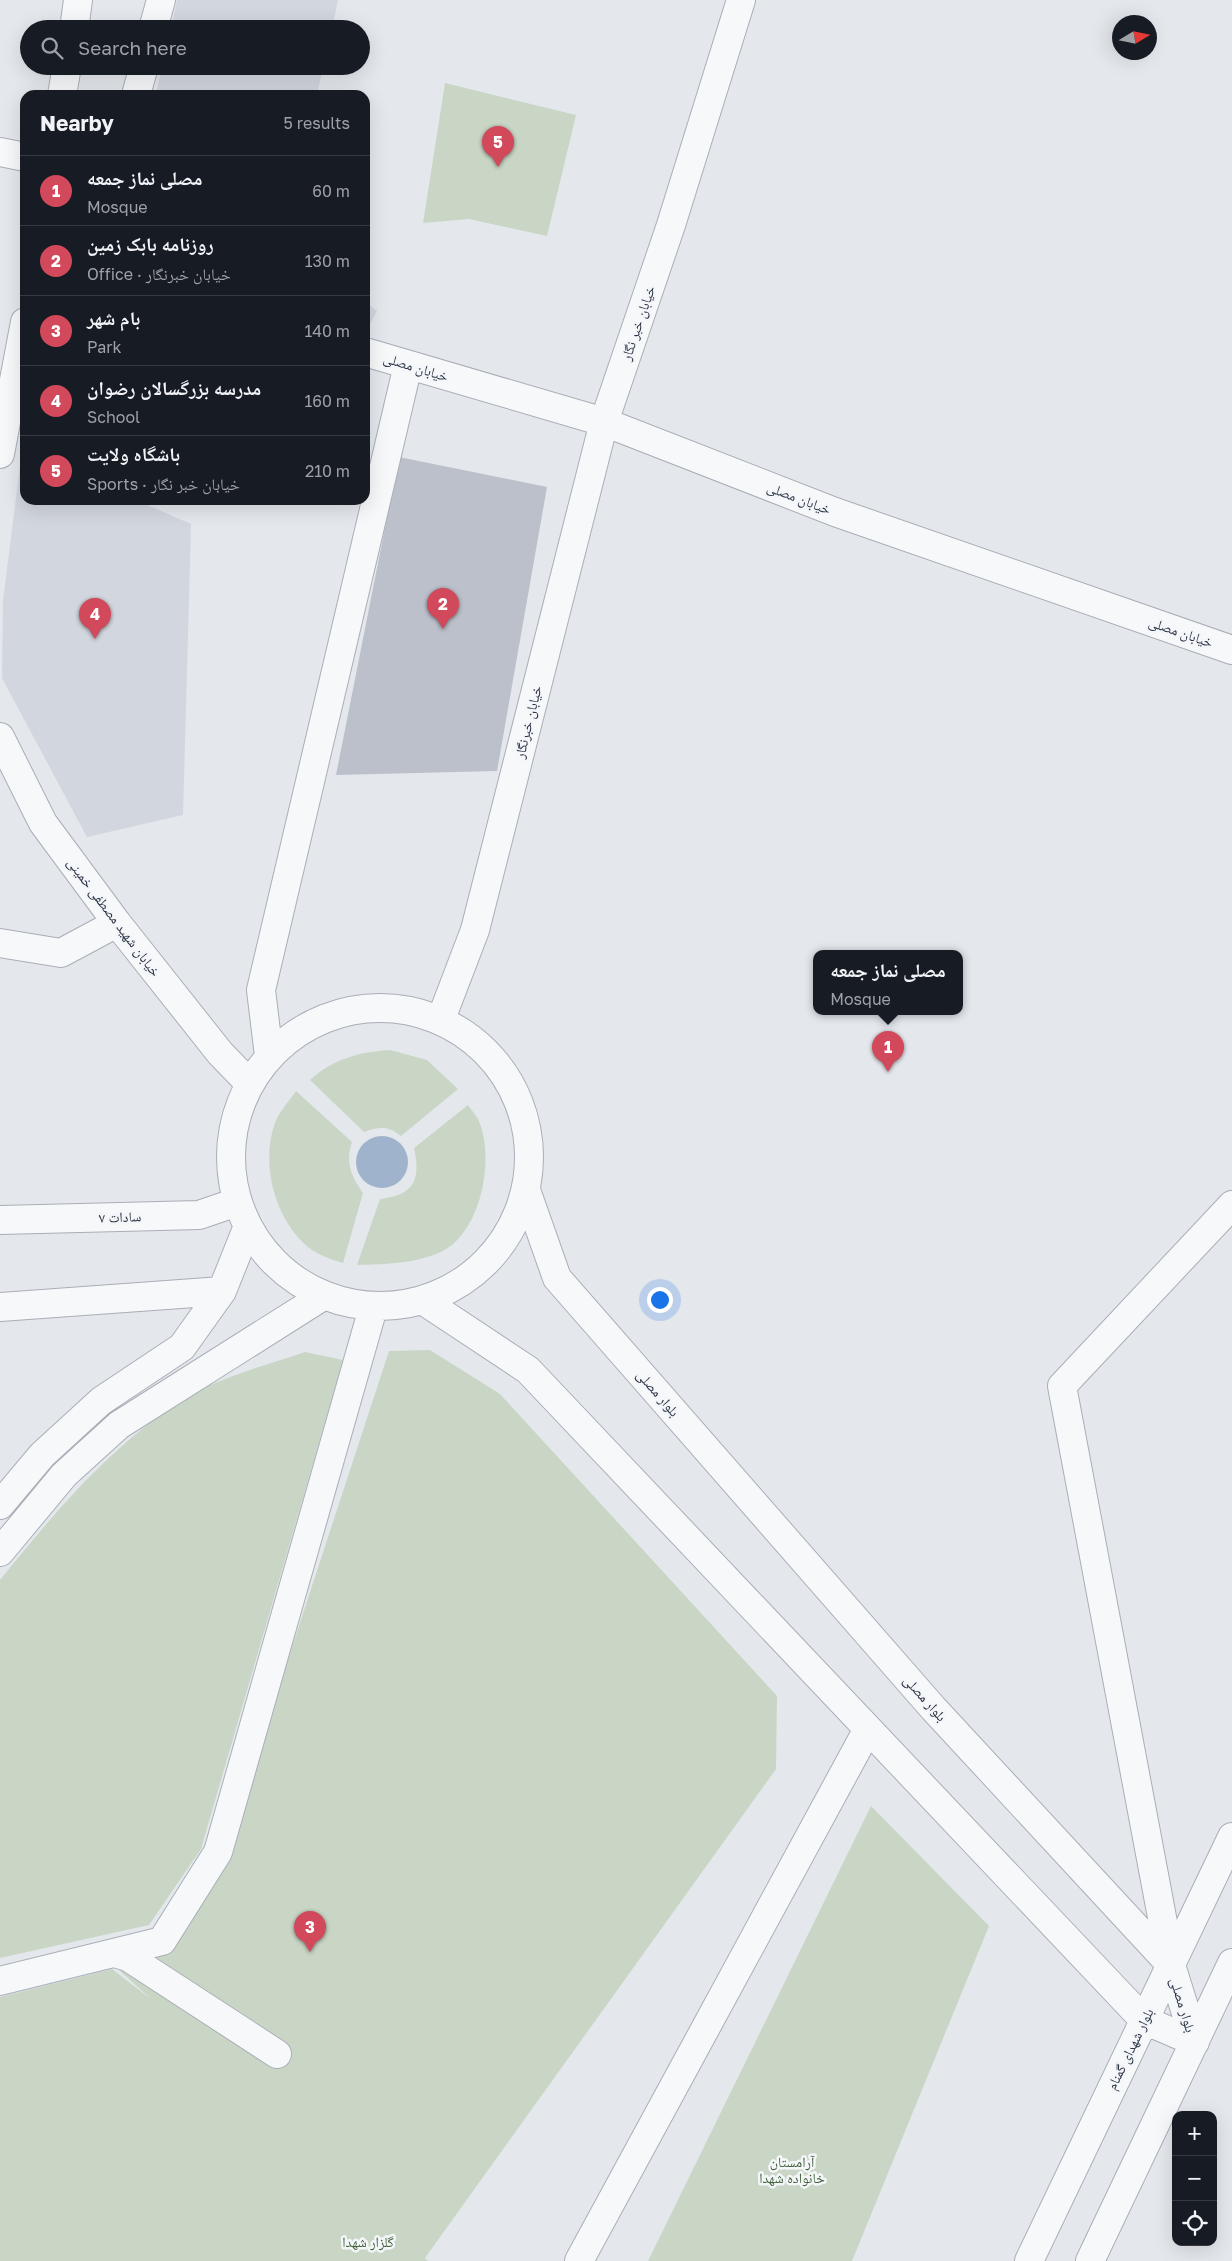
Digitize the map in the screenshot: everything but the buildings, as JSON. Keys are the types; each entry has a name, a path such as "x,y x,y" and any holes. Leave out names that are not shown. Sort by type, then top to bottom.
{"street":[{"path":"75,20 78,0"},
{"path":"156,20 161,0"},
{"name":"خیابان خبر نگار","path":"604,422 671,225 741,0"},
{"path":"63,90 65,75"},
{"path":"137,90 142,75"},
{"path":"0,152 20,156"},
{"path":"0,454 20,348"},
{"name":"خیابان مصلی","path":"370,354 604,422 835,512 1232,650"},
{"path":"269,1056 261,990 408,365"},
{"name":"خیابان خبرنگار","path":"441,1019 475,930 604,422"},
{"name":"خیابان شهید مصطفی خمینی","path":"0,737 43,822 117,923 220,1053 250,1083"},
{"path":"0,943 61,953 117,923"},
{"path":"367,1007 404,1008 441,1019 485,1048 515,1090 530,1141 527,1193 506,1241 470,1278 424,1301 373,1308 323,1296 292,1279 267,1255 242,1214 231,1172 232,1142 237,1112 250,1083 269,1056 297,1031 331,1015 367,1007"},
{"name":"بلوار مصلی","path":"527,1193 557,1278 933,1708 1171,1965 1195,2042"},
{"path":"1171,1965 1062,1386 1232,1205"},
{"path":"0,1505 42,1455 101,1401 182,1347 222,1291 242,1214"},
{"name":"سادات ۷","path":"0,1220 242,1214"},
{"path":"0,1308 222,1291"},
{"path":"0,1552 64,1476 119,1425 323,1296"},
{"name":"بلوار مصلی","path":"424,1301 528,1370 1144,2020 1195,2042"},
{"path":"0,1981 162,1941 218,1852 373,1308"},
{"path":"579,2261 868,1729"},
{"name":"بلوار شهدای گمنام","path":"1029,2261 1232,1837"},
{"path":"115,1953 128,1957 277,2054"},
{"path":"1090,2261 1232,1963"}],"shaded area":[{"path":"177,0 338,0 334,20 173,20"},
{"path":"160,75 321,75 318,90 157,90"},
{"path":"370,306 377,311 370,324"},
{"path":"20,466 20,505 147,505 191,524 183,815 87,837 2,678 3,601"}],"green space":[{"path":"445,83 576,115 547,236 469,219 423,223"},
{"path":"390,1050 427,1060 458,1089 401,1136 392,1130 384,1128 364,1132 310,1080 328,1067 347,1058"},
{"path":"296,1091 352,1142 349,1156 350,1169 363,1193 343,1263 316,1252 296,1236 279,1206 274,1190 270,1173 269,1155 271,1139 277,1119"},
{"path":"468,1105 480,1124 484,1139 485,1157 481,1194 467,1228 456,1241 443,1251 422,1259 401,1263 357,1265 380,1199 401,1194 408,1190 412,1184 416,1169 414,1148"},
{"name":"گلزار شهدا","path":"430,1350 500,1394 777,1696 776,1769 425,2258 428,2261 0,2261 0,1997 112,1969 151,1999 110,1962 167,1947 258,1751 389,1351"},
{"path":"305,1352 343,1360 201,1849 149,1925 0,1958 0,1580 42,1529 88,1479 137,1433 163,1413 204,1388 247,1371"},
{"name":"آرامستان خانواده شهدا","path":"871,1806 989,1926 852,2261 648,2261"}],"water":[{"path":"382,1136 396,1140 404,1148 408,1162 404,1176 396,1184 382,1188 368,1184 360,1176 356,1162 360,1148 368,1140"}],"place":[{"name":"باشگاه ولایت","path":"498,167"},
{"name":"روزنامه بابک زمین","path":"443,629"},
{"name":"مدرسه بزرگسالان رضوان","path":"95,639"},
{"name":"مصلی نماز جمعه","path":"888,1072"},
{"name":"بام شهر","path":"310,1952"}]}
